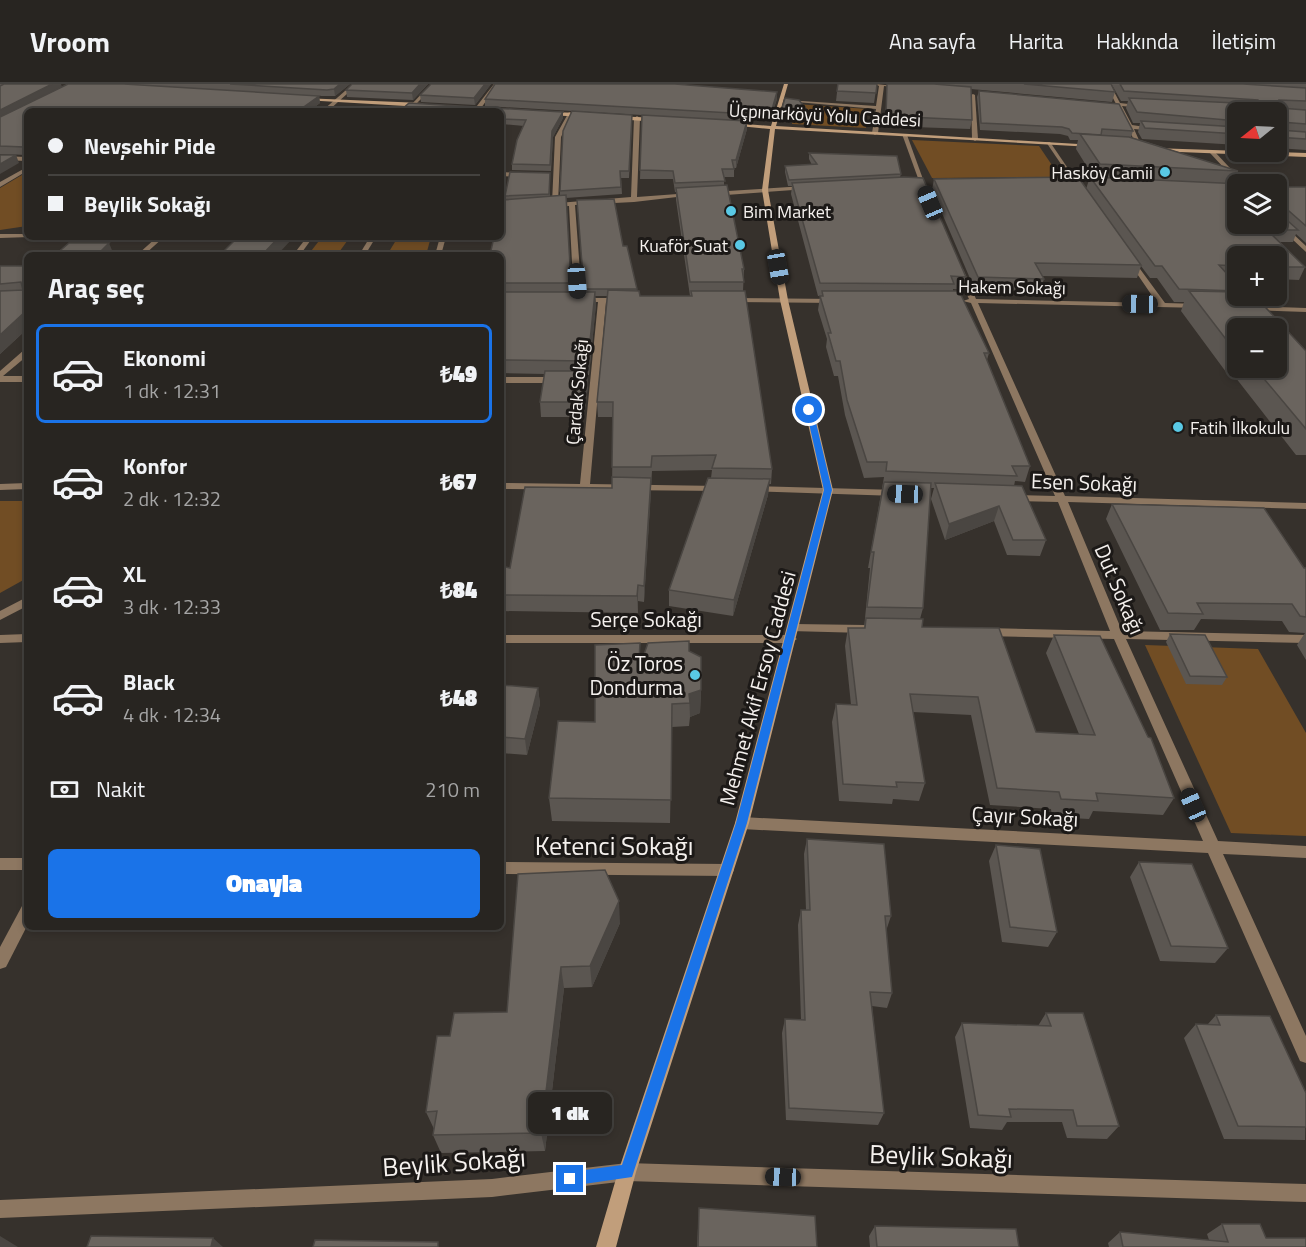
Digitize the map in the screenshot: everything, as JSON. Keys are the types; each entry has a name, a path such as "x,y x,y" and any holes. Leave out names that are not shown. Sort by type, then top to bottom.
{"main road":[{"path":"54,84 95,86"},
{"name":"Mehmet Akif Ersoy Caddesi","path":"606,1247 627,1172 742,823 828,490 784,300 765,190 778,97 786,84"},
{"path":"291,98 432,106"},
{"path":"535,112 592,116"},
{"path":"603,116 661,120"},
{"name":"Üçpınarköyü Yolu Caddesi","path":"721,124 1095,145"},
{"path":"1130,147 1306,155"}],"street":[{"path":"329,108 356,84"},
{"path":"411,105 434,84"},
{"path":"476,108 496,84"},
{"path":"877,84 905,87"},
{"path":"876,133 882,84"},
{"path":"1108,84 1141,148"},
{"path":"58,94 75,85"},
{"path":"962,93 985,96"},
{"path":"973,94 975,139"},
{"path":"778,97 878,108"},
{"path":"1112,106 1149,106"},
{"path":"555,205 558,137 569,114"},
{"path":"634,200 637,118"},
{"path":"1132,127 1160,129"},
{"path":"904,135 931,205"},
{"path":"1048,143 1089,201"},
{"path":"1212,152 1233,174"},
{"path":"0,158 24,159"},
{"path":"0,185 24,171"},
{"path":"504,174 535,175"},
{"path":"547,175 558,175"},
{"path":"1064,182 1087,183"},
{"path":"706,194 816,188"},
{"path":"545,205 694,195"},
{"path":"572,204 578,300"},
{"path":"1287,231 1306,250"},
{"path":"0,236 24,236"},
{"path":"144,252 158,240"},
{"path":"298,252 308,240"},
{"path":"1122,248 1162,304"},
{"name":"Dut Sokağı","path":"954,258 967,301 1062,500 1118,635 1306,1055"},
{"path":"567,300 637,300"},
{"name":"Çardak Sokağı","path":"585,486 602,300"},
{"path":"717,300 844,301"},
{"name":"Hakem Sokağı","path":"967,301 1210,306"},
{"path":"1246,308 1306,310"},
{"path":"0,377 24,355"},
{"path":"0,377 24,379"},
{"path":"504,380 572,380"},
{"path":"583,380 595,380"},
{"path":"0,486 24,486"},
{"path":"504,486 733,489"},
{"path":"744,489 908,494"},
{"name":"Esen Sokağı","path":"1002,498 1306,506"},
{"path":"0,616 24,603"},
{"name":"Serçe Sokağı","path":"504,639 880,630"},
{"path":"975,632 1306,639"},
{"path":"0,639 24,638"},
{"name":"Çayır Sokağı","path":"742,823 1306,852"},
{"path":"0,864 24,864"},
{"name":"Ketenci Sokağı","path":"504,868 727,870"},
{"path":"0,962 24,917"},
{"name":"Beylik Sokağı","path":"0,1209 492,1188 627,1172 1306,1192"}],"shaded area":[{"path":"795,104 868,109 866,128 792,124"},
{"path":"912,140 1039,146 1060,177 932,178"},
{"path":"24,174 24,226 0,230 0,188"},
{"path":"320,240 348,240 339,252 310,252"},
{"path":"396,240 430,240 427,252 389,252"},
{"path":"0,501 24,501 24,580 0,593"},
{"path":"1145,645 1258,649 1306,733 1306,836 1231,833"}],"building":[{"path":"4,84 52,84 0,110 0,86"},
{"path":"68,84 124,84 319,96 302,108 24,108 24,147 0,146 0,117"},
{"path":"230,84 340,84 334,89 327,90"},
{"path":"352,84 420,84 412,93 346,90"},
{"path":"431,84 485,84 474,98 420,95"},
{"path":"495,84 675,84 777,92 771,113 750,111 749,114 485,99"},
{"path":"838,84 877,84 876,93 837,91"},
{"path":"887,84 971,87 972,120 886,116"},
{"path":"1024,84 1111,84 1115,92"},
{"path":"1120,84 1243,84 1306,88 1306,101 1260,102 1258,100 1124,91"},
{"path":"979,91 1119,104 1133,131 1102,129 1101,135 1072,133 1069,129 1062,127 981,123"},
{"path":"785,98 799,100 812,117 780,115"},
{"path":"1129,98 1227,103 1227,120 1137,112"},
{"path":"409,103 495,108 403,108"},
{"path":"504,109 563,112 552,131 550,165 512,164 517,140 526,120 504,119"},
{"path":"1287,109 1306,110 1306,124 1287,122"},
{"path":"572,111 632,115 629,171 620,171 621,187 560,191 563,131"},
{"path":"642,115 747,121 736,160 732,160 734,169 722,169 725,181 675,183 673,171 640,170"},
{"path":"1141,121 1227,126 1227,133 1145,128"},
{"path":"1287,131 1306,132 1306,139 1287,138"},
{"path":"1080,134 1129,137 1238,171 1100,164"},
{"path":"809,153 897,156 901,174 789,180 785,166 817,164"},
{"path":"0,155 16,155 0,164"},
{"path":"510,172 550,173 549,194 505,196"},
{"path":"1078,177 1141,265 1035,263 1044,279 978,277 934,179"},
{"path":"1090,177 1227,183 1227,234 1271,234 1283,246 1227,246 1227,265 1219,265 1227,274 1227,291 1179,289 1162,266 1155,266"},
{"path":"923,178 966,277 951,276 954,284 820,283 792,183"},
{"path":"727,185 744,269 742,269 744,282 690,282 676,188"},
{"path":"1287,187 1306,187 1306,226 1287,209"},
{"path":"566,195 571,283 504,283 504,252 491,252 493,240 504,240 504,200"},
{"path":"614,199 623,246 627,246 637,289 584,289 577,200"},
{"path":"1287,220 1298,230 1287,230"},
{"path":"235,240 276,240 265,252 223,252"},
{"path":"69,243 109,243 100,252 58,252"},
{"path":"1287,249 1305,267 1287,267"},
{"path":"0,266 24,266 24,313 0,335 0,291 23,290 21,282 0,284"},
{"path":"608,290 639,291 640,296 692,296 691,291 745,291 772,469 712,468 716,455 652,456 651,467 612,467 613,402 597,402"},
{"path":"822,291 959,291 989,353 984,353 1030,466 1012,466 1017,476 886,471 887,462 867,462 847,400 840,361 836,361 828,333 831,333 820,296 823,296"},
{"path":"1189,291 1227,292 1227,306 1264,306 1275,318 1227,318 1227,341"},
{"path":"504,292 595,292 588,361 504,360"},
{"path":"1287,331 1306,351 1306,429 1263,378 1287,378"},
{"path":"545,371 587,371 583,402 540,402"},
{"path":"612,477 651,478 644,586 638,585 637,596 504,595 504,567 510,568 525,487 612,488"},
{"path":"708,478 770,479 734,600 669,590"},
{"path":"884,482 931,483 923,608 867,607 874,552 871,552"},
{"path":"935,483 1022,486 1046,540 1013,540 999,506 949,524"},
{"path":"1112,504 1264,508 1306,568 1306,617 1300,616 1292,604 1197,603 1203,614 1168,613"},
{"path":"866,618 923,619 922,627 999,628 1036,732 1095,735 1054,635 1100,636 1148,737 1151,738 1174,798 1096,793 1098,801 1061,799 1059,792 997,788 978,697 910,694 925,783 896,782 897,787 843,784 836,704 857,705 848,628 865,628"},
{"path":"1170,634 1205,635 1227,677 1190,676"},
{"path":"689,641 689,651 701,657 701,690 689,694 690,703 672,704 671,800 549,798 558,721 595,722 595,645 640,643 639,660 642,660 648,643"},
{"path":"504,685 538,688 525,739 504,737"},
{"path":"807,839 884,844 891,916 885,916 892,993 870,992 884,1113 789,1108 785,1019 805,1020 801,910 810,910"},
{"path":"996,845 1040,849 1057,932 1010,927"},
{"path":"1139,862 1192,864 1228,948 1171,946"},
{"path":"605,870 619,901 590,966 561,967 541,1133 433,1135 437,1111 426,1112 437,1036 450,1036 454,1013 507,1012 518,874"},
{"path":"1046,1013 1083,1013 1119,1126 1077,1126 1073,1110 1009,1109 1011,1117 978,1115 962,1023 1051,1026"},
{"path":"1216,1015 1270,1016 1306,1093 1306,1127 1238,1126 1196,1024 1220,1025"},
{"path":"699,1208 815,1216 817,1247 698,1247"},
{"path":"1222,1224 1260,1224 1266,1238 1306,1238 1306,1247 1123,1247 1120,1232 1228,1242"},
{"path":"875,1226 1016,1229 1019,1247 877,1247"},
{"path":"91,1236 213,1238 211,1247 87,1247"},
{"path":"315,1240 438,1242 438,1247 313,1247"}],"place":[{"name":"Hasköy Camii","path":"1165,172"},
{"name":"Bim Market","path":"731,211"},
{"name":"Kuaför Suat","path":"740,245"},
{"name":"Fatih İlkokulu","path":"1178,427"},
{"name":"Öz Toros Dondurma","path":"695,675"}],"route":[{"path":"570,1179 627,1172 742,823 828,490 809,410"}]}
